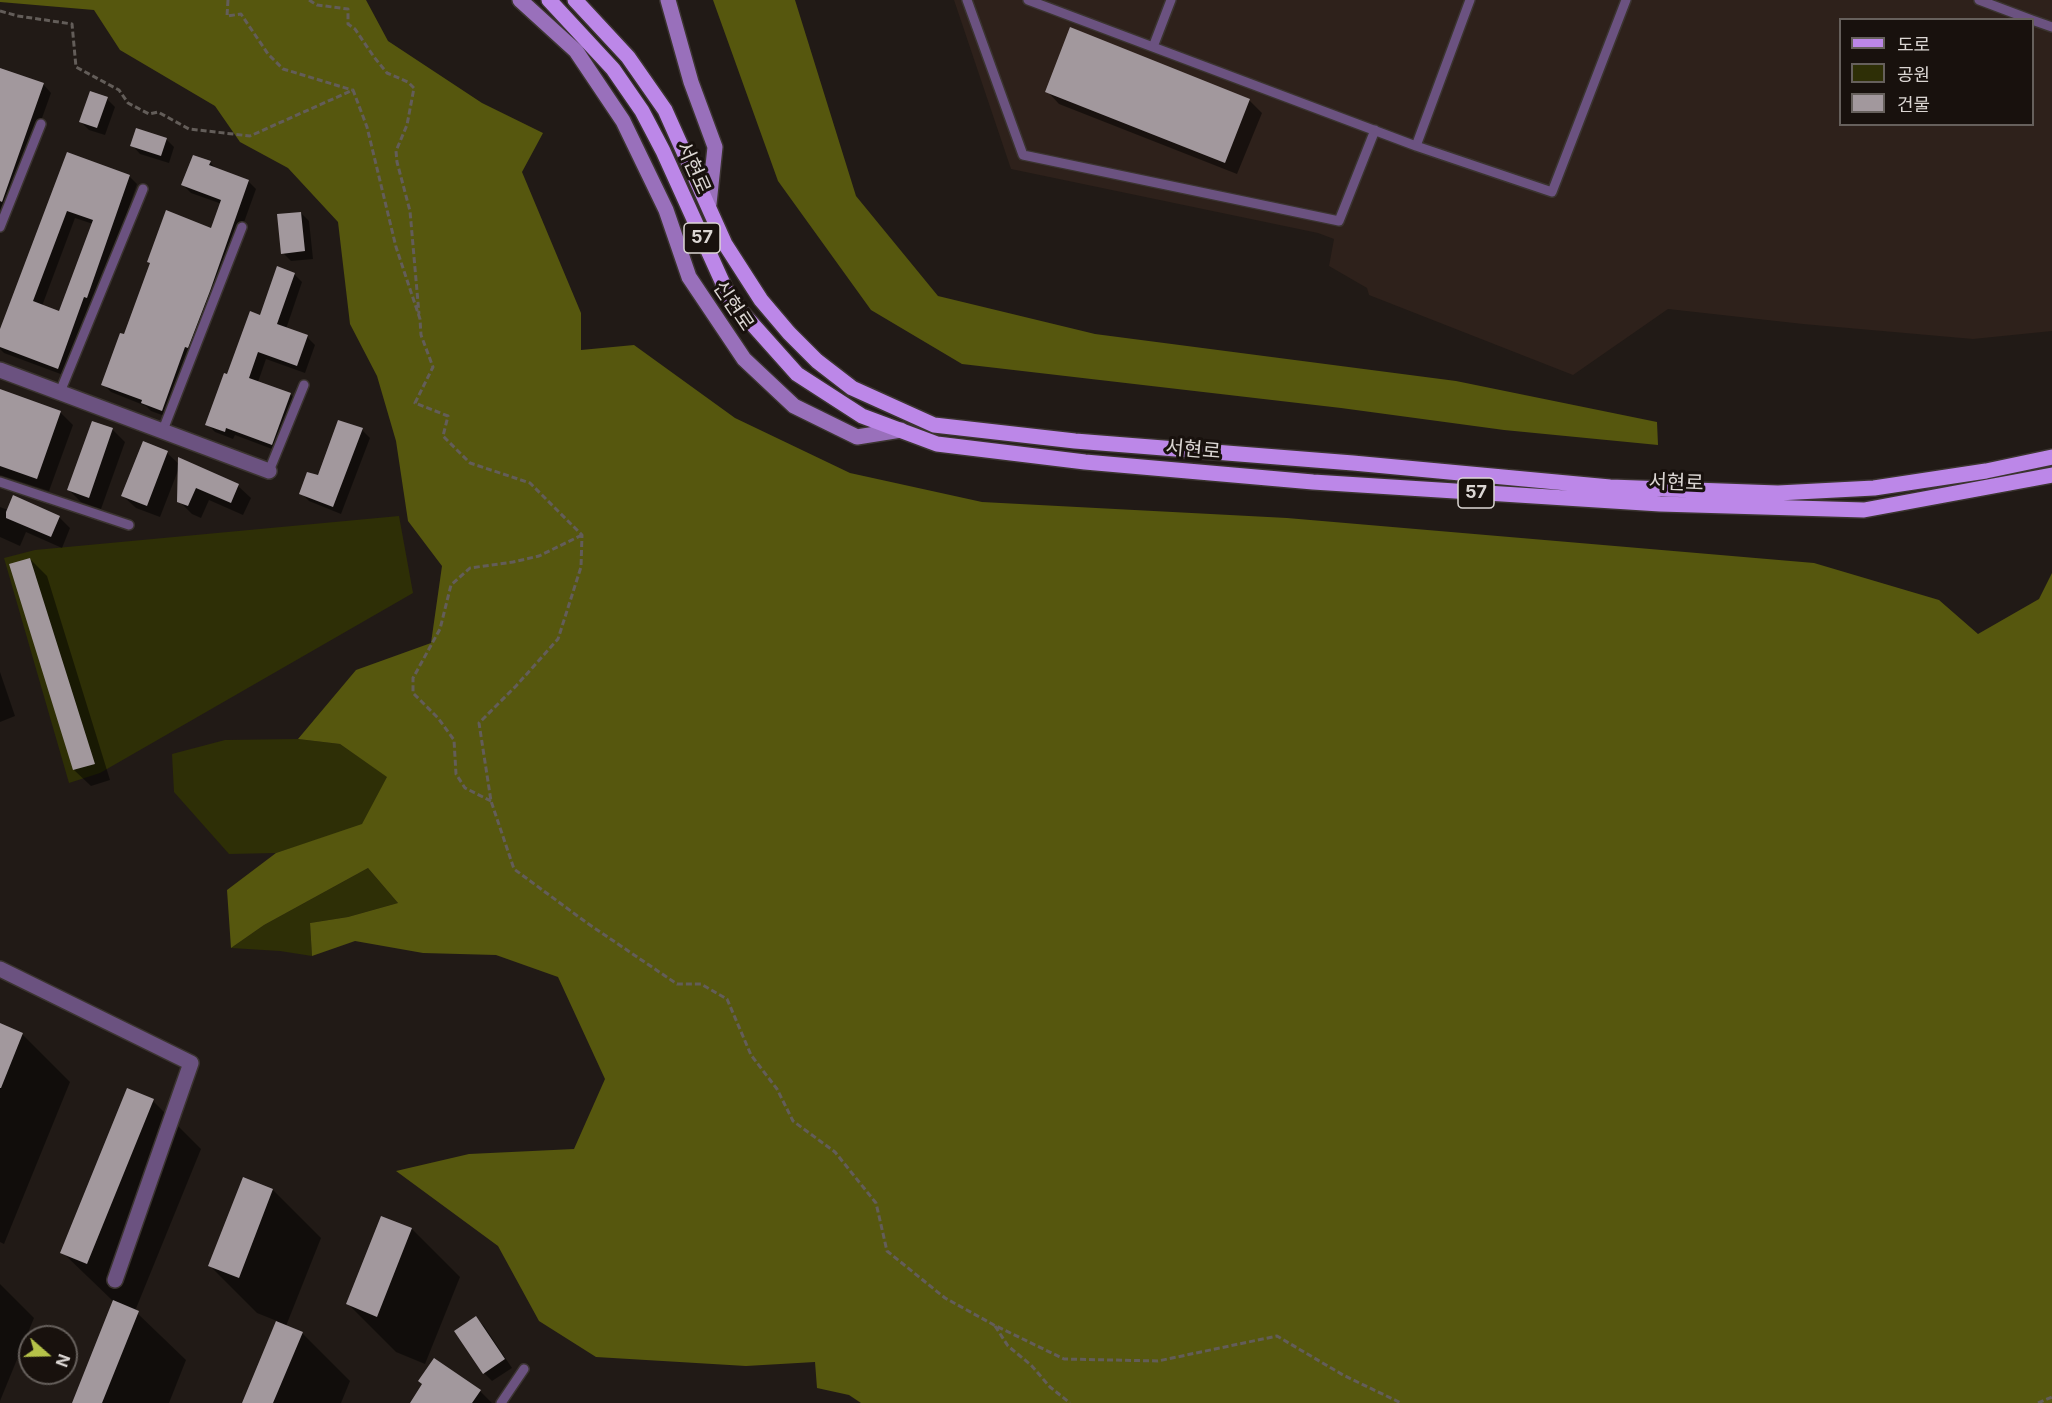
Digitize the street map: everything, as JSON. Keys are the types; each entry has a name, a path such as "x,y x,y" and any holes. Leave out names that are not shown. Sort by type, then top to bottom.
{"main road":[{"name":"신현로","path":"520,0 576,51 623,121 666,210 689,277 744,359 794,406 857,437 901,430"},
{"name":"서현로","path":"549,0 613,69 642,111 663,151 730,299 797,374 862,416 937,444 1085,462 1324,483 1660,504 1864,510 2052,476"},
{"name":"서현로","path":"575,0 628,57 665,110 725,244 761,300 817,362 852,388 934,425 1075,441 1353,463 1610,487 1767,492 1874,488 1986,471 2052,458"},
{"path":"668,0 691,82 715,147 709,204"}],"street":[{"path":"0,370 269,471"},
{"path":"0,969 191,1063 115,1280"}],"lane":[{"path":"967,0 1023,155 1339,221 1375,130"},
{"path":"1028,0 1416,146 1552,192 1626,0"},
{"path":"1153,47 1171,0"},
{"path":"1416,146 1470,0"},
{"path":"1979,0 2027,18"},
{"path":"2034,21 2052,27"},
{"path":"0,227 41,124"},
{"path":"60,393 143,189"},
{"path":"163,430 242,228"},
{"path":"269,471 304,386"},
{"path":"0,482 129,525"},
{"path":"501,1403 524,1370"}],"path":[{"path":"228,0 227,16 241,14 268,54 283,69 353,90"},
{"path":"309,0 317,4 348,9 348,24 355,29 387,73 408,82 414,88 407,125 396,151 410,211 421,335 433,367 415,403 448,417 443,436 470,463 530,483 582,535 581,567 558,639 479,723 491,801 514,869 676,984 701,984 727,999 751,1055 777,1089 793,1121 835,1152 876,1203 887,1251 945,1298 1064,1359 1158,1361 1277,1336 1343,1375 1401,1403"},
{"path":"0,11 72,24 76,67 119,90 128,103 149,114 158,112 189,129 250,136 353,90"},
{"path":"353,90 367,127 396,247 420,319"},
{"path":"491,801 465,788 456,774 454,740 438,718 413,693 413,678 440,629 451,585 470,568 539,556 582,535"},
{"path":"994,1325 1008,1346 1070,1403"},
{"path":"2038,1403 2052,1397"}],"shaded area":[{"path":"0,0 366,0 388,41 482,103 543,133 522,172 581,313 581,350 634,345 735,418 850,473 982,502 1287,518 1814,563 1939,600 1978,634 2039,599 2052,573 2052,1403 861,1403 849,1395 817,1388 815,1362 746,1366 596,1357 539,1321 498,1246 396,1171 469,1154 574,1149 605,1079 558,977 496,955 423,953 355,941 312,956 310,923 348,917 398,903 368,868 264,925 231,948 227,890 276,853 362,824 387,777 340,744 298,739 356,670 431,643 442,566 408,521 396,441 377,376 350,324 338,222 288,168 240,142 215,106 120,50 94,10 0,2"},
{"path":"713,0 795,0 856,196 938,296 1095,334 1456,381 1657,422 1658,445 1504,430 1341,408 962,364 871,310 778,181"},
{"path":"954,0 2052,0 2052,331 1973,339 1668,309 1573,375 1369,295 1367,288 1329,266 1334,239 1318,233 1011,169"}],"green space":[{"path":"399,516 413,593 100,773 69,783 4,558 35,550"},
{"path":"298,739 340,744 388,777 362,825 276,853 229,854 174,792 172,754 225,740"},
{"path":"368,868 398,903 348,917 310,923 312,956 280,951 231,948 264,925"}],"building":[{"path":"1070,27 1250,99 1225,163 1045,92"},
{"path":"0,68 44,83 2,202 0,201"},
{"path":"90,91 108,97 97,128 79,122"},
{"path":"136,128 167,138 161,156 130,146"},
{"path":"67,152 130,175 87,298 84,297 58,369 0,347 0,329","holes":["67,211 93,220 59,311 33,301"]},
{"path":"193,155 211,161 209,165 249,180 210,291 188,348 185,347 162,411 141,403 142,400 101,385 120,333 124,334 150,263 147,262 166,210 211,228 221,200 181,185"},
{"path":"301,212 305,251 281,254 277,214"},
{"path":"277,266 295,273 277,324 308,335 297,366 258,352 249,378 291,393 272,445 226,428 225,432 205,425 250,311 260,315"},
{"path":"0,389 61,411 37,479 0,466"},
{"path":"338,420 363,428 333,507 299,494 307,472 318,475"},
{"path":"92,421 113,428 89,498 67,490"},
{"path":"143,441 168,451 147,506 121,496"},
{"path":"178,457 239,484 231,503 196,488 188,506 177,502"},
{"path":"13,495 60,516 51,537 6,518"},
{"path":"30,558 95,764 73,770 9,564"},
{"path":"0,1023 23,1033 1,1088 0,1088"},
{"path":"127,1088 154,1099 87,1264 60,1253"},
{"path":"243,1177 273,1189 239,1278 208,1266"},
{"path":"381,1216 412,1228 377,1317 346,1304"},
{"path":"113,1300 139,1311 102,1403 72,1403"},
{"path":"476,1316 505,1359 483,1374 454,1331"},
{"path":"276,1321 303,1332 273,1403 242,1403"},
{"path":"434,1358 481,1390 472,1403 410,1403 422,1384 418,1381"}]}
